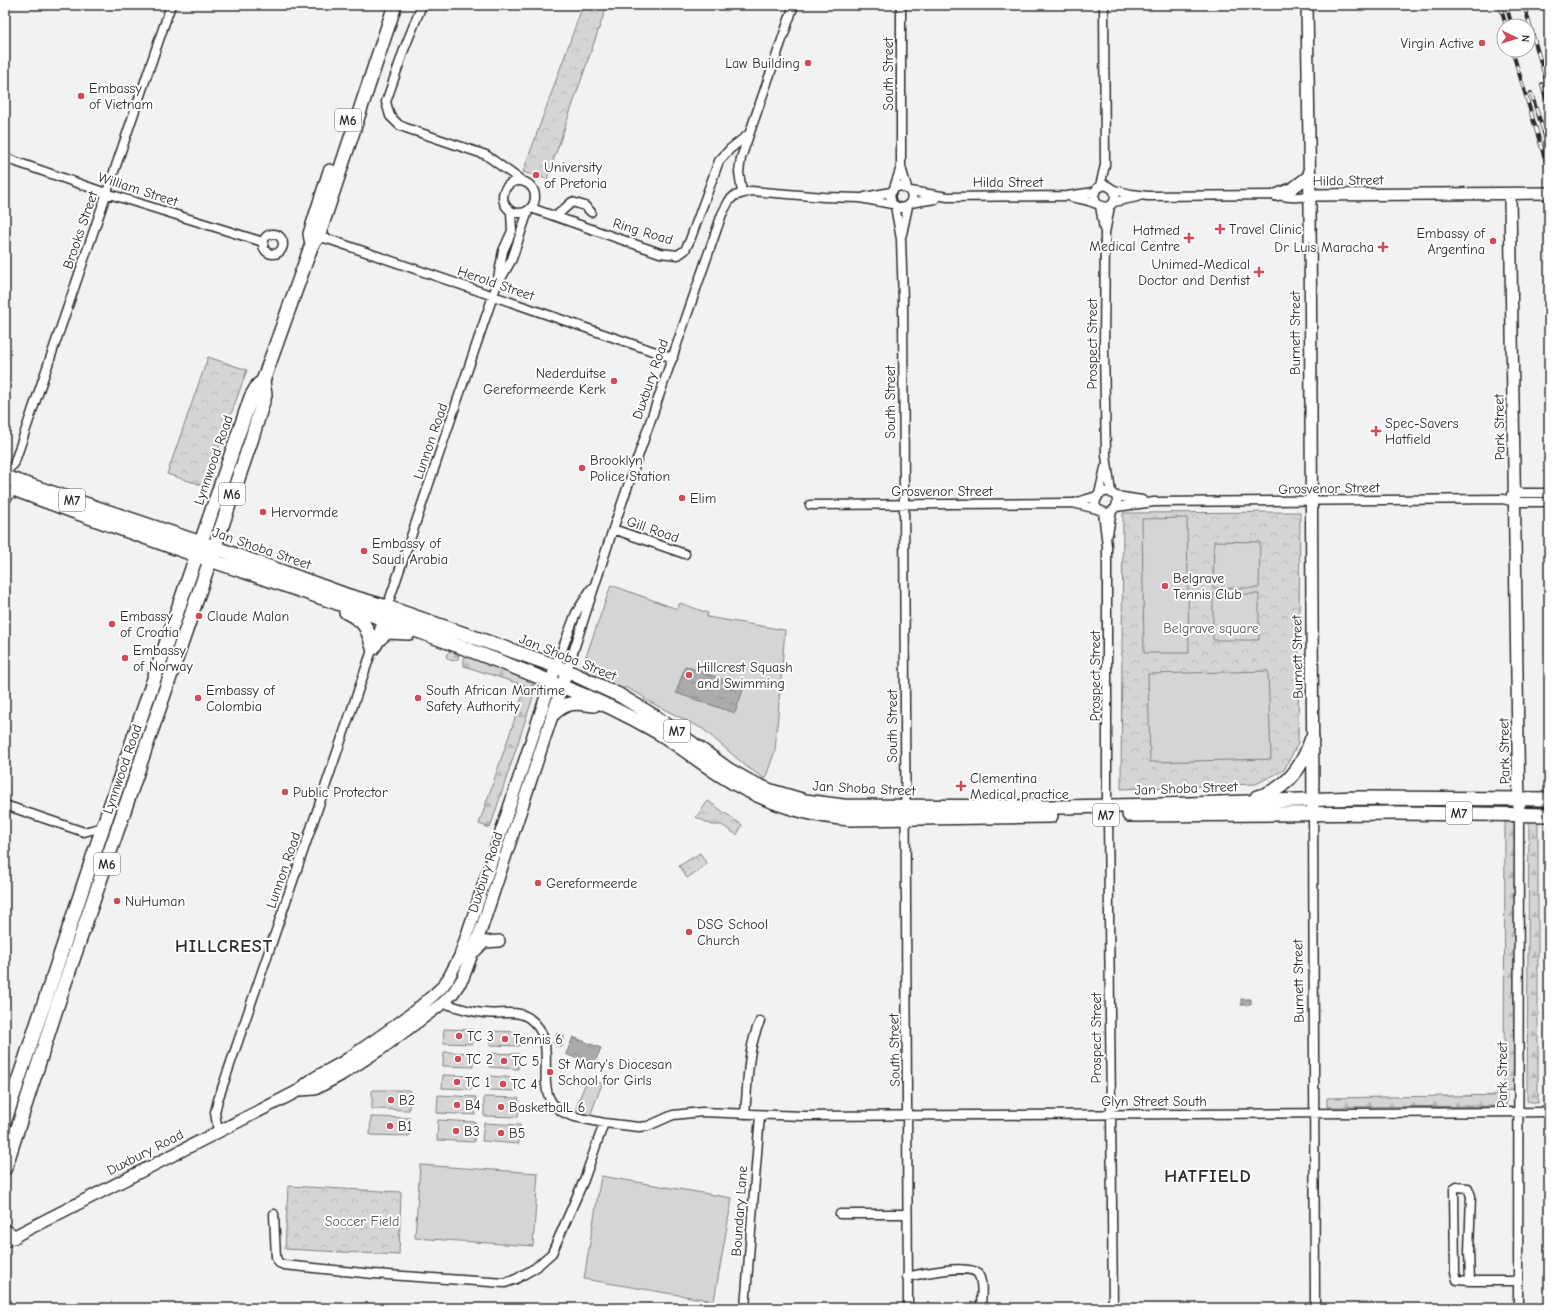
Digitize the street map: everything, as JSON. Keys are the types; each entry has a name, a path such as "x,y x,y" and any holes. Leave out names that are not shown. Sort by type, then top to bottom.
{"main road":[{"name":"Lynnwood Road","path":"313,238 387,5"},
{"name":"Lynnwood Road","path":"5,1120 103,827 251,397 258,385 263,381 395,5"},
{"name":"Lynnwood Road","path":"5,1168 58,1003 213,554 263,403 265,388 263,381"},
{"name":"Jan Shoba Street","path":"5,477 13,486 213,554 329,600 385,612 562,668 619,695 654,716 729,770 771,791 795,799 906,813"},
{"name":"Jan Shoba Street","path":"213,554 349,596 385,612"},
{"path":"329,600 364,623 373,648"},
{"path":"385,612 419,627 427,634"},
{"path":"373,648 387,632 394,631 427,634"},
{"name":"Jan Shoba Street","path":"427,634 556,684 613,709 661,734 720,775 778,805 804,812 834,817 906,813 1108,811 1519,814"},
{"path":"553,714 562,706 573,702 613,709"},
{"path":"1238,802 1270,794 1285,784 1302,764 1312,738"},
{"name":"Jan Shoba Street","path":"1108,811 1238,802 1411,797 1549,799"},
{"name":"M7","path":"1519,814 1549,815"},
{"path":"5,1126 11,1125 19,1110 25,1104"}],"street":[{"name":"Brooks Street","path":"5,472 14,464 170,5"},
{"path":"422,5 391,85 386,102 387,110 394,121 399,125 480,153 493,160 502,168 522,181 531,185 535,194 535,202 530,209 520,214 511,212 503,202 505,179 502,168"},
{"path":"794,5 739,165 739,179 742,193 765,192 824,197 860,198 903,208 909,204 912,197 909,190 901,186 893,190 860,198"},
{"name":"South Street","path":"901,5 901,167 909,190"},
{"path":"1104,5 1105,165 1112,189 1116,196 1112,204 1098,205 1094,198 1105,165"},
{"name":"Burnett Street","path":"1307,5 1310,175 1310,502 1315,1113 1315,1308"},
{"name":"Ring Road","path":"530,209 556,216 660,253 674,255 682,253 690,240 719,161 730,149 749,134"},
{"name":"William Street","path":"5,158 106,193 263,242"},
{"name":"South Street","path":"893,190 901,167"},
{"path":"1276,194 1293,188 1310,175"},
{"path":"505,189 512,182 522,181"},
{"path":"1097,189 1106,185 1112,189"},
{"name":"Hilda Street","path":"909,190 924,194 948,197 1067,196 1097,189"},
{"name":"Hilda Street","path":"1112,189 1130,194 1148,196 1276,194 1288,197 1302,197 1310,195 1548,193"},
{"path":"893,190 890,198 893,205"},
{"name":"Duxbury Road","path":"8,1236 300,1090 309,1081 338,1065 435,995 448,979 456,967 484,884 556,684 595,583 722,214 729,201 742,193"},
{"name":"Park Street","path":"1510,194 1519,798 1517,1112 1518,1308"},
{"name":"Hilda Street","path":"1067,196 1098,205"},
{"name":"Hilda Street","path":"1112,204 1148,196"},
{"name":"Hilda Street","path":"909,204 948,197"},
{"path":"556,216 572,202 585,206 591,212"},
{"name":"South Street","path":"908,1308 902,239 909,204"},
{"name":"Prospect Street","path":"1112,204 1105,233 1104,349 1106,455 1113,494"},
{"name":"South Street","path":"893,205 902,239"},
{"name":"Prospect Street","path":"1098,205 1105,233"},
{"name":"Lunnon Road","path":"497,284 512,259 530,209"},
{"name":"Lunnon Road","path":"218,1132 215,1112 218,1100 493,297 497,284 503,250 512,231 511,212"},
{"name":"Herold Street","path":"313,238 328,238 493,297 673,358"},
{"name":"Prospect Street","path":"1098,495 1106,455"},
{"path":"5,500 13,486 14,464"},
{"path":"1105,491 1113,494 1117,502 1114,509 1100,510 1095,502 1098,495 1105,491"},
{"name":"Grosvenor Street","path":"1114,509 1154,502 1310,502 1503,499 1549,493"},
{"name":"Grosvenor Street","path":"1113,494 1154,502"},
{"name":"Grosvenor Street","path":"1073,503 1098,495"},
{"name":"Grosvenor Street","path":"1515,497 1549,502"},
{"name":"Grosvenor Street","path":"810,504 1073,503 1100,510"},
{"name":"Prospect Street","path":"1107,546 1114,509"},
{"name":"Prospect Street","path":"1100,510 1107,546 1110,1115 1113,1308"},
{"name":"Gill Road","path":"613,529 685,554"},
{"name":"Duxbury Road","path":"562,668 576,613 595,583"},
{"name":"Duxbury Road","path":"300,1090 314,1089 347,1072 443,1003 458,986 473,953 553,714 556,684"},
{"path":"5,805 84,832 103,827"},
{"path":"84,832 96,849"},
{"path":"456,967 462,959 473,933 482,927 480,908 484,884"},
{"path":"473,953 484,942 499,941"},
{"name":"Glyn Street South","path":"443,1003 485,1014 520,1013 531,1019 544,1039 547,1050 546,1086 553,1106 567,1114 604,1123 638,1127 685,1113 712,1112 760,1115 1110,1115 1549,1112"},
{"path":"745,1114 751,1049 754,1034 760,1021"},
{"name":"Boundary Lane","path":"745,1308 760,1115"},
{"path":"274,1214 276,1258 279,1263 374,1274 505,1283 516,1280 535,1268 552,1253 584,1180 604,1123"},
{"path":"1470,1281 1470,1190 1468,1188 1457,1187 1454,1189 1455,1272 1457,1280 1470,1281 1518,1281"},
{"path":"840,1214 907,1214"},
{"path":"907,1277 949,1269 974,1270 978,1273 982,1282 981,1308"}],"green space":[{"path":"583,5 607,5 547,179 523,172"},
{"path":"208,357 247,370 205,486 167,474"},
{"name":"Belgrave square","path":"1300,512 1298,743 1284,770 1256,784 1121,789 1123,513"},
{"name":"Belgrave Tennis Club","path":"1187,518 1189,653 1144,653 1142,519"},
{"path":"1214,541 1260,542 1259,588 1213,588"},
{"name":"Hillcrest Squash and Swimming","path":"611,585 677,609 680,603 708,613 707,617 785,630 775,751 765,779 747,767 703,729 644,699 644,697 625,687 623,690 582,668"},
{"path":"1213,594 1259,594 1259,640 1213,640"},
{"path":"450,651 459,653 458,659 452,661 447,658 446,655"},
{"path":"467,653 532,680 535,691 490,828 479,824 526,686 464,666 464,658"},
{"path":"1268,671 1271,759 1150,762 1148,674"},
{"path":"708,801 742,825 737,835 722,825 712,825 696,817"},
{"path":"1515,818 1514,1089 1504,1092 1505,821"},
{"path":"1529,819 1538,819 1538,1103 1527,1101"},
{"path":"700,853 707,864 687,878 679,866"},
{"name":"TC 3","path":"444,1029 474,1030 473,1044 443,1043"},
{"name":"Tennis 6","path":"491,1031 520,1032 519,1046 490,1045"},
{"name":"TC 2","path":"444,1052 473,1053 473,1067 443,1066"},
{"name":"TC 5","path":"489,1053 519,1054 518,1069 489,1067"},
{"name":"TC 1","path":"443,1075 473,1076 472,1089 442,1088"},
{"name":"TC 4","path":"489,1076 518,1078 518,1091 488,1090"},
{"path":"588,1077 602,1084 590,1116 575,1110"},
{"name":"B2","path":"372,1090 410,1090 409,1110 372,1109"},
{"name":"B4","path":"438,1095 476,1097 475,1115 437,1113"},
{"path":"1507,1095 1506,1106 1327,1107 1327,1098"},
{"name":"BasketbalL 6","path":"484,1097 519,1098 518,1117 484,1116"},
{"name":"B1","path":"371,1117 410,1118 409,1136 370,1135"},
{"name":"B3","path":"438,1120 475,1122 474,1142 437,1140"},
{"name":"B5","path":"484,1123 520,1125 519,1144 482,1141"},
{"path":"420,1165 538,1173 533,1246 415,1238"},
{"path":"601,1176 732,1198 714,1301 584,1279"},
{"name":"Soccer Field","path":"288,1186 401,1192 399,1255 285,1249"}],"water":[{"path":"685,666 744,687 735,713 676,693"},
{"path":"1241,999 1251,999 1251,1005 1241,1005"},
{"path":"557,1033 564,1036 562,1047 553,1043"},
{"path":"573,1037 601,1048 593,1066 566,1054"}],"railway":[{"path":"1500,5 1504,18"},
{"path":"1506,5 1510,18"},
{"path":"1524,5 1549,90"},
{"path":"1514,58 1549,172"},
{"path":"1542,84 1549,109"},
{"path":"1531,93 1549,148"}],"place":[{"name":"Virgin Active","path":"1482,43"},
{"name":"Law Building","path":"808,63"},
{"name":"Embassy of Vietnam","path":"81,96"},
{"name":"University of Pretoria","path":"536,175"},
{"name":"Travel Clinic","path":"1220,229"},
{"name":"Hatmed Medical Centre","path":"1189,238"},
{"name":"Embassy of Argentina","path":"1493,241"},
{"name":"Dr Luis Maracha","path":"1383,247"},
{"name":"Unimed-Medical Doctor and Dentist","path":"1259,272"},
{"name":"Nederduitse Gereformeerde Kerk","path":"614,381"},
{"name":"Spec-Savers Hatfield","path":"1376,431"},
{"name":"Brooklyn Police Station","path":"582,468"},
{"name":"Elim","path":"682,498"},
{"name":"Hervormde","path":"263,512"},
{"name":"Embassy of Saudi Arabia","path":"364,551"},
{"name":"Belgrave Tennis Club","path":"1165,586"},
{"name":"Claude Malan","path":"199,616"},
{"name":"Embassy of Croatia","path":"112,624"},
{"name":"Embassy of Norway","path":"125,658"},
{"name":"Hillcrest Squash and Swimming","path":"689,675"},
{"name":"Embassy of Colombia","path":"198,698"},
{"name":"South African Maritime Safety Authority","path":"418,698"},
{"name":"Clementina Medical practice","path":"961,786"},
{"name":"Public Protector","path":"285,792"},
{"name":"Gereformeerde","path":"538,883"},
{"name":"NuHuman","path":"117,901"},
{"name":"DSG School Church","path":"689,932"},
{"name":"TC 3","path":"459,1036"},
{"name":"Tennis 6","path":"505,1039"},
{"name":"TC 2","path":"458,1059"},
{"name":"TC 5","path":"504,1061"},
{"name":"St Mary's Diocesan School for Girls","path":"550,1072"},
{"name":"TC 1","path":"457,1082"},
{"name":"TC 4","path":"503,1084"},
{"name":"B2","path":"391,1100"},
{"name":"B4","path":"457,1105"},
{"name":"BasketbalL 6","path":"501,1107"},
{"name":"B1","path":"390,1126"},
{"name":"B3","path":"456,1131"},
{"name":"B5","path":"501,1133"}],"district":[{"name":"HILLCREST","path":"224,946"},
{"name":"HATFIELD","path":"1208,1176"}]}
